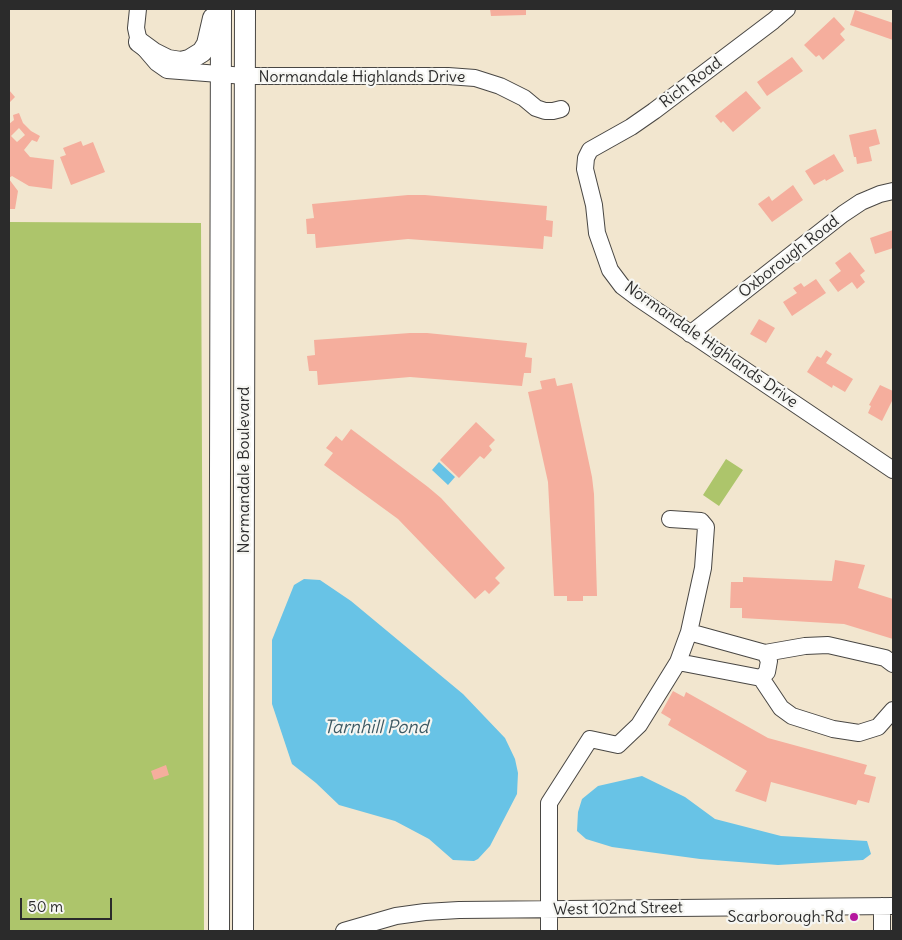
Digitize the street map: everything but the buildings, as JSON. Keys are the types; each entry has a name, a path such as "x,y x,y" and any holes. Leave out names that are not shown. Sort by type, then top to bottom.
{"main road":[{"path":"139,42 168,60 181,62 189,60 202,52 207,44 215,9"},
{"name":"Normandale Boulevard","path":"219,931 221,9"},
{"name":"Normandale Boulevard","path":"243,931 245,9"}],"street":[{"path":"138,9 136,28 139,42"},
{"name":"Rich Road","path":"590,150 654,111 787,9"},
{"name":"Normandale Highlands Drive","path":"139,42 157,63 167,70 245,76 448,76 475,78 500,86 524,98 536,108 545,111 560,109"},
{"name":"Normandale Highlands Drive","path":"590,150 586,158 584,170 594,205 597,233 610,270 622,286 690,334 893,470"},
{"name":"Oxborough Road","path":"690,334 843,214 861,202 893,191"},
{"path":"549,931 549,803 590,739 618,745 639,725 678,662 689,632 703,568 706,527 701,521 670,518"},
{"path":"689,632 765,653 805,646 828,645 885,658 893,664"},
{"path":"760,678 767,672 769,661 765,653"},
{"path":"678,662 760,678 782,708 792,716 833,729 859,733 878,727 893,710"},
{"path":"882,931 888,906"},
{"name":"West 102nd Street","path":"344,931 396,916 458,910 888,906"}],"green space":[{"path":"9,222 201,223 204,931 9,931"},
{"path":"726,459 743,470 719,506 703,495"}],"water":[{"path":"439,462 455,477 448,485 432,470"},
{"name":"Tarnhill Pond","path":"304,579 320,580 351,601 463,694 505,738 515,759 518,773 517,794 490,846 478,859 474,861 453,860 429,839 395,821 339,805 292,764 272,704 272,640 294,585"},
{"path":"642,776 685,797 715,819 781,836 867,841 871,854 863,860 778,865 700,859 612,847 586,839 577,831 578,812 582,799 598,786"}],"place":[{"name":"Scarborough Rd","path":"854,917"}]}
